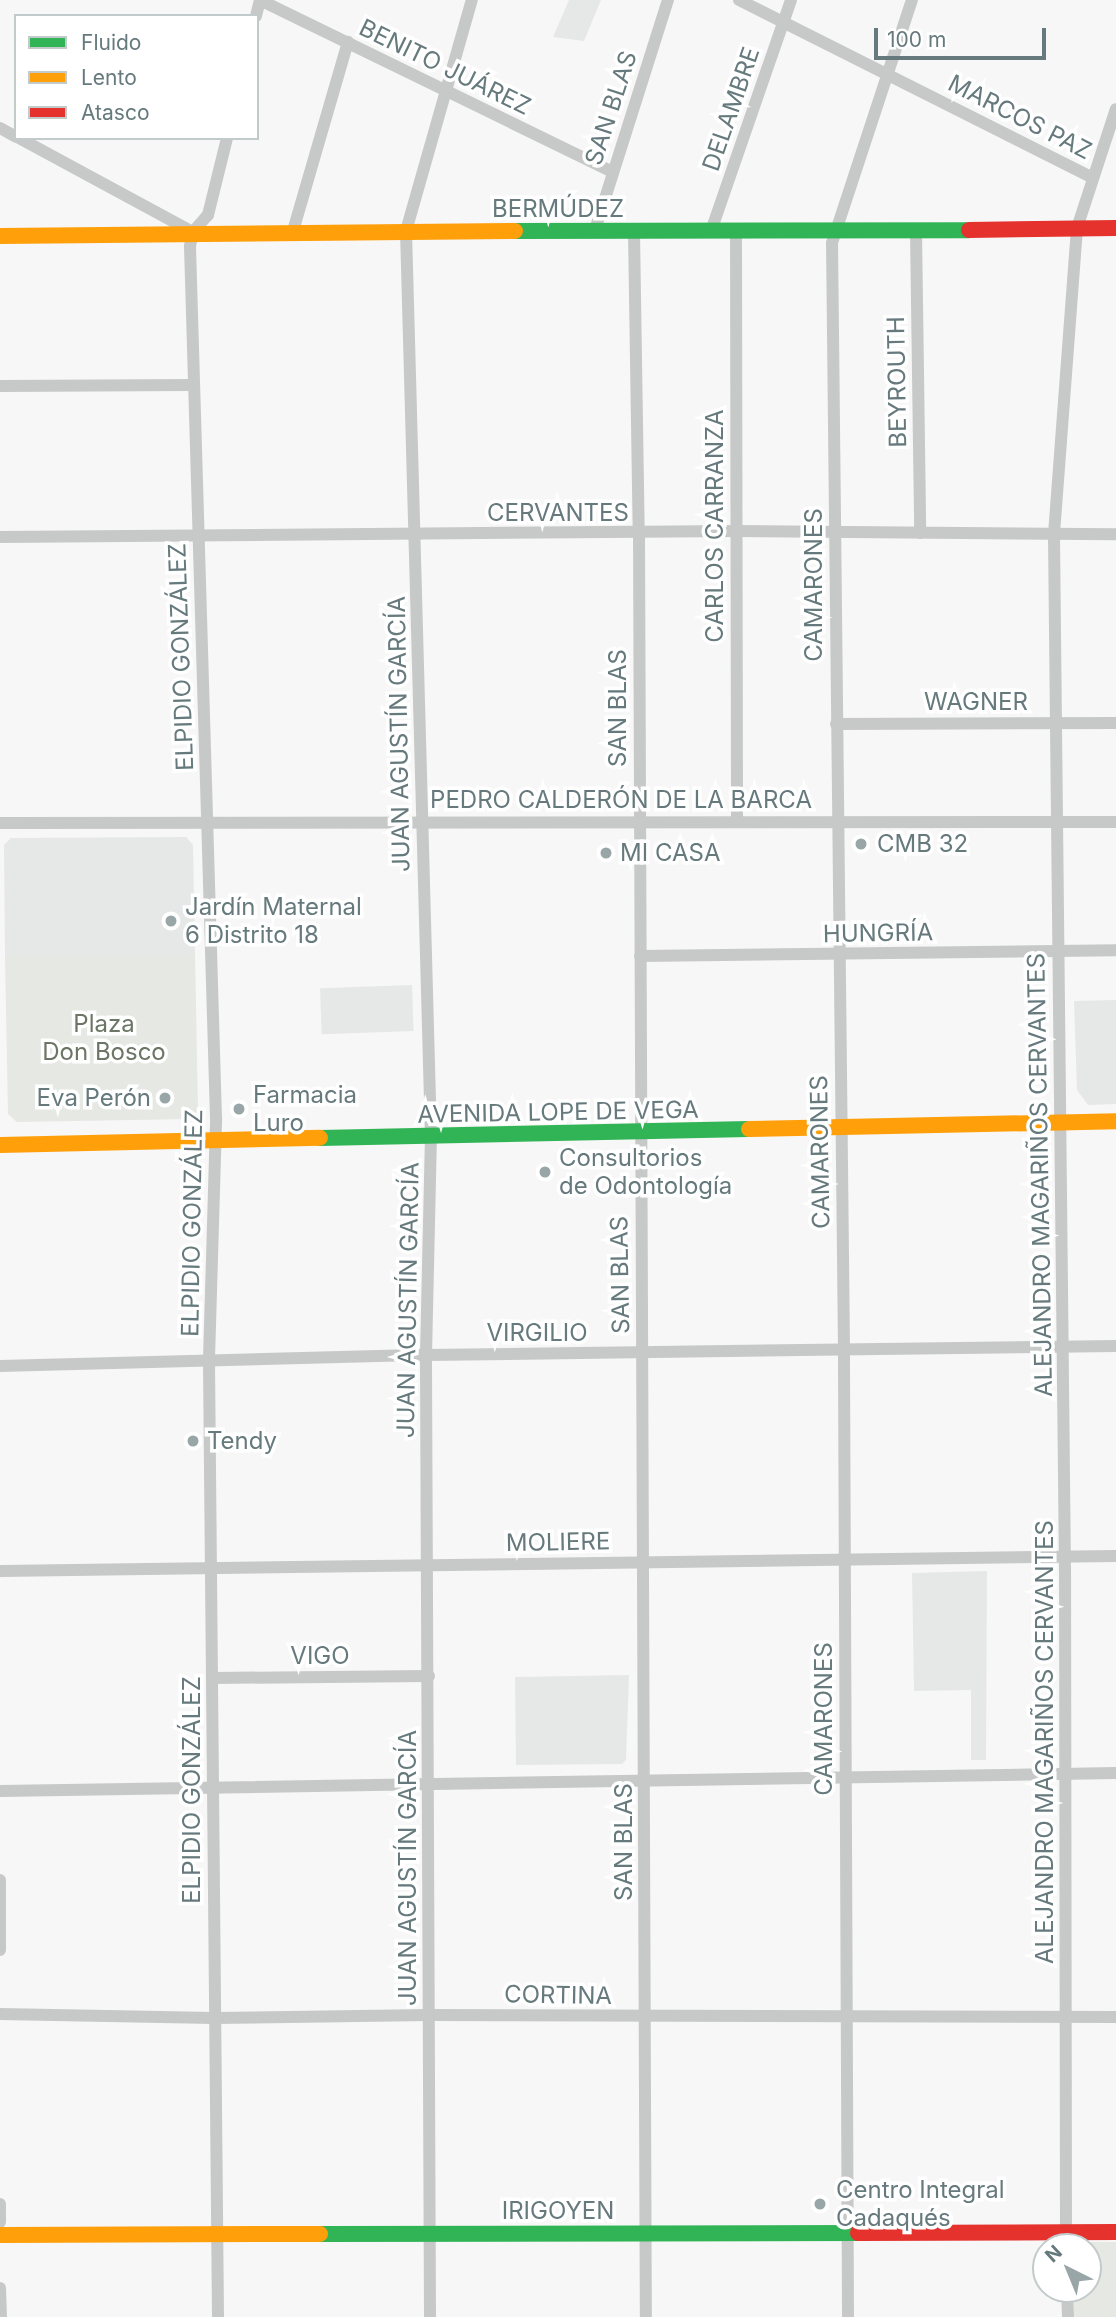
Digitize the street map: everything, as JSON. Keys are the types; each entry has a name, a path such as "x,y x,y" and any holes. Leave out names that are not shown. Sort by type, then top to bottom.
{"street":[{"name":"BENITO JUÁREZ","path":"260,0 612,172"},
{"name":"JUAN AGUSTÍN GARCÍA","path":"430,2317 426,1355 431,1137 406,232 472,0"},
{"name":"SAN BLAS","path":"595,230 668,0"},
{"name":"MARCOS PAZ","path":"739,0 887,72 1093,178"},
{"name":"DELAMBRE","path":"711,231 791,0"},
{"name":"CAMARONES","path":"848,2317 844,1349 836,724 834,231 912,0"},
{"path":"293,231 348,42"},
{"name":"ALEJANDRO MAGARIÑOS CERVANTES","path":"1066,2233 1065,1557 1054,534 1077,228 1116,109"},
{"path":"23,140 193,232 208,215 227,140"},
{"name":"BERMÚDEZ","path":"0,236 293,231 736,232 1116,228"},
{"name":"BEYROUTH","path":"916,230 920,533"},
{"name":"ELPIDIO GONZÁLEZ","path":"193,232 192,385 199,536 215,1141 209,1359 218,2317"},
{"name":"SAN BLAS","path":"634,232 639,534 646,2317"},
{"name":"CARLOS CARRANZA","path":"736,232 737,821"},
{"path":"0,386 192,385"},
{"name":"CERVANTES","path":"0,537 639,534 736,531 1116,534"},
{"name":"WAGNER","path":"836,724 1116,723"},
{"name":"PEDRO CALDERÓN DE LA BARCA","path":"0,823 1116,822"},
{"name":"HUNGRÍA","path":"640,956 1116,950"},
{"name":"AVENIDA LOPE DE VEGA","path":"0,1144 640,1133 1116,1121"},
{"name":"VIRGILIO","path":"0,1366 426,1355 1116,1346"},
{"name":"MOLIERE","path":"0,1571 1116,1556"},
{"name":"VIGO","path":"212,1678 429,1676"},
{"path":"0,1791 1116,1773"},
{"path":"0,1880 0,1950"},
{"name":"CORTINA","path":"0,2014 214,2018 428,2015 1116,2017"},
{"path":"0,2204 0,2222"},
{"name":"IRIGOYEN","path":"0,2235 847,2233 1032,2239"},
{"path":"0,2288 1,2317"}],"shaded area":[{"path":"569,0 601,0 584,41 553,37"},
{"path":"186,837 193,845 195,955 5,955 4,845 11,838"},
{"path":"412,985 414,1031 322,1034 320,988"},
{"path":"1116,1000 1116,1104 1088,1105 1077,1090 1074,1001"},
{"path":"987,1571 986,1760 971,1760 971,1690 914,1691 912,1573"},
{"path":"629,1675 626,1760 622,1764 516,1765 515,1677"}],"green space":[{"name":"Plaza Don Bosco","path":"5,955 195,955 198,1111 195,1115 191,1119 17,1122 8,1114"},
{"path":"1102,2242 1116,2242 1116,2317 1073,2317 1074,2303 1102,2303"}],"traffic: fast":[{"path":"515,231 969,230"},
{"path":"320,1138 749,1129"},
{"path":"320,2234 858,2233"}],"traffic: slow":[{"path":"0,236 515,231"},
{"path":"749,1129 1116,1121"},
{"path":"0,1145 320,1138"},
{"path":"0,2235 320,2234"}],"traffic: jam":[{"path":"969,230 1116,228"},
{"path":"858,2233 1116,2232"}],"place":[{"name":"CMB 32","path":"861,844"},
{"name":"MI CASA","path":"606,853"},
{"name":"Jardín Maternal 6 Distrito 18","path":"171,921"},
{"name":"Eva Perón","path":"165,1098"},
{"name":"Farmacia Luro","path":"239,1109"},
{"name":"Consultorios de Odontología","path":"545,1172"},
{"name":"Tendy","path":"193,1441"},
{"name":"Centro Integral Cadaqués","path":"820,2204"}]}
